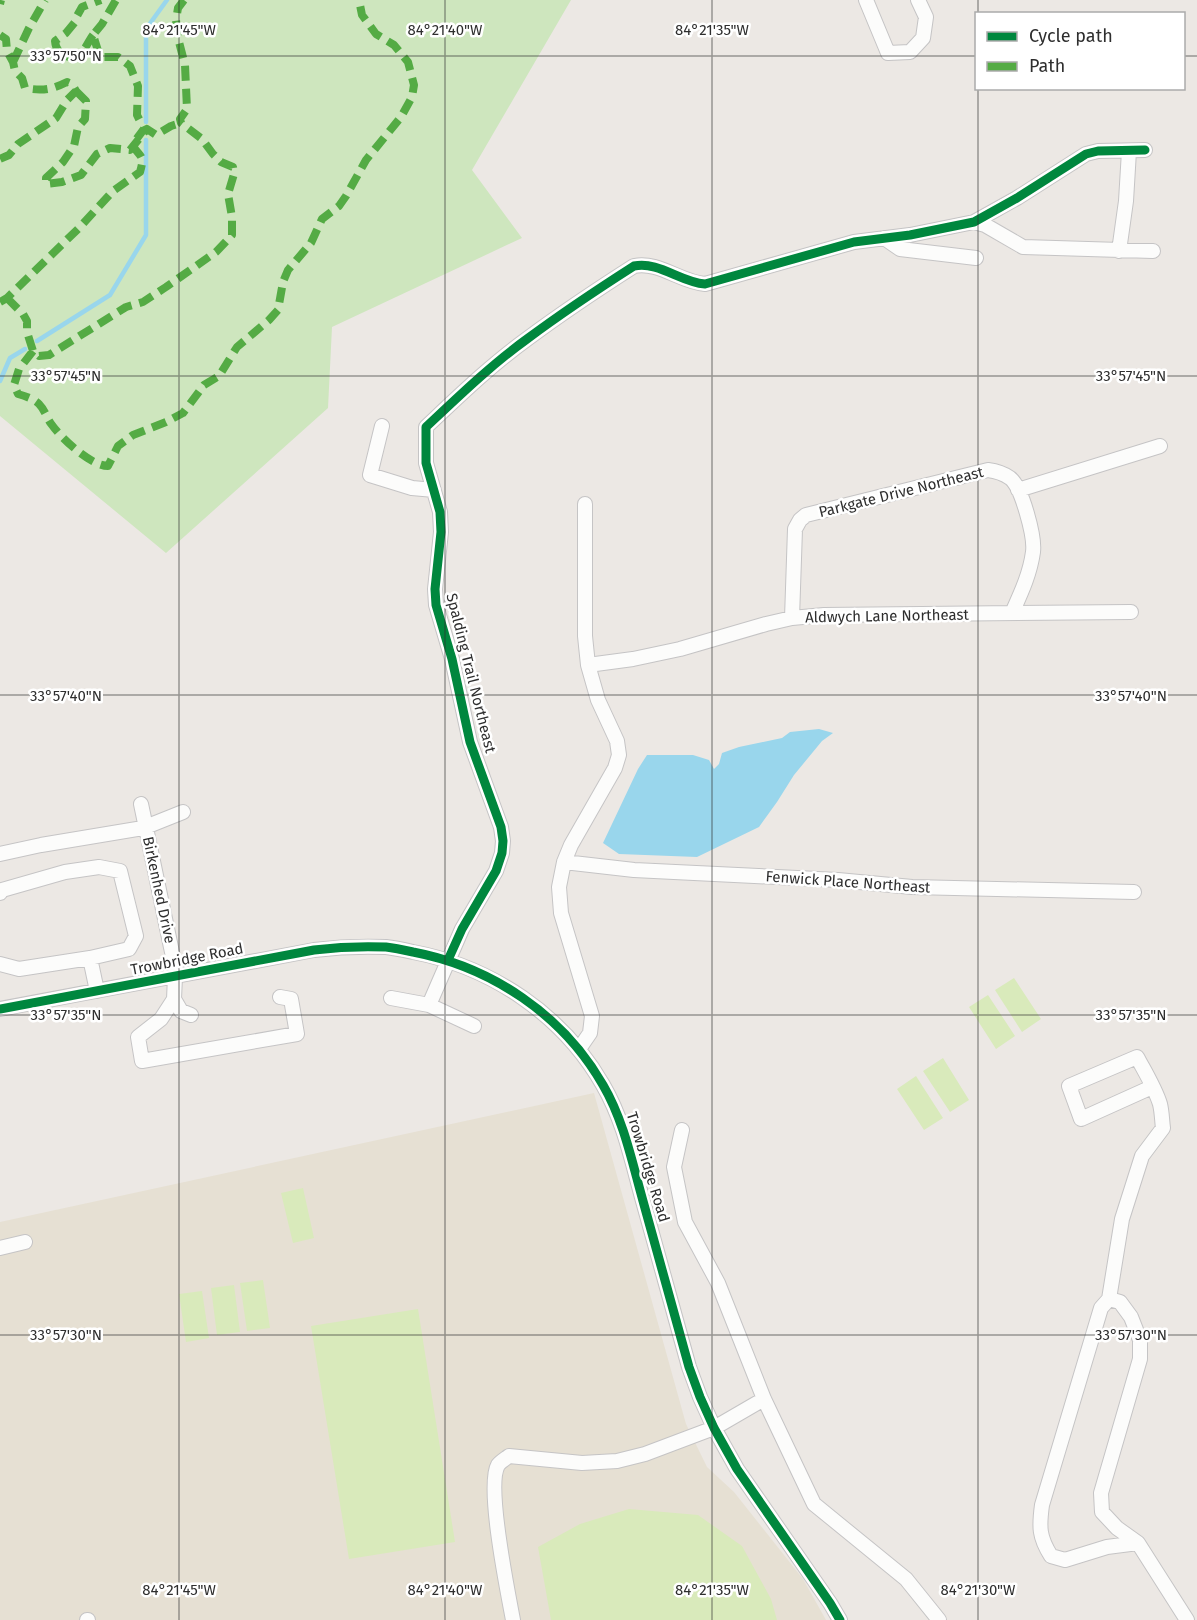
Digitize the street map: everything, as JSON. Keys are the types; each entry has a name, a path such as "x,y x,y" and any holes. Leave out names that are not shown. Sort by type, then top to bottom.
{"street":[{"path":"866,0 888,53 910,52 923,38 926,17 918,0"},
{"name":"Spalding Trail Northeast","path":"429,1005 462,929 495,871 502,853 503,841 501,827 470,742 452,659 436,605 435,589 441,532 440,512 426,462 426,427 475,381 526,340 579,301 634,266 651,265 693,283 705,284 854,242 910,235 974,222 1017,198 1086,154 1098,151 1145,150"},
{"path":"1119,251 1126,201 1129,151"},
{"path":"974,222 985,225 1023,247 1153,251"},
{"path":"884,238 900,249 976,258"},
{"path":"382,426 370,475 412,488 434,490"},
{"path":"1012,613 1029,574 1034,549 1031,526 1018,490 1160,446"},
{"name":"Parkgate Drive Northeast","path":"792,618 795,529 806,515 988,470 1010,477 1018,490"},
{"path":"579,1049 590,1033 592,1016 561,913 559,887 564,862 615,768 619,755 617,741 598,700 588,665 585,636 585,504"},
{"name":"Aldwych Lane Northeast","path":"588,665 680,649 792,618 824,615 1131,612"},
{"name":"Birkenhed Drive","path":"141,804 176,976 174,999"},
{"path":"0,854 146,827 183,812"},
{"name":"Fenwick Place Northeast","path":"564,862 634,870 838,880 912,887 1134,892"},
{"path":"0,893 2,890 65,872 99,867 120,871 136,936 129,949 90,958 19,969 0,964"},
{"name":"Trowbridge Road","path":"0,1009 338,947 388,947 448,960 486,975 518,993 551,1020 579,1049 603,1086 623,1128 689,1367 700,1397 714,1428 737,1468 840,1620"},
{"path":"90,958 97,991"},
{"path":"191,1015 181,1011 174,999 161,1020 138,1037 142,1061 297,1034 291,999 280,997"},
{"path":"391,998 429,1005 474,1026"},
{"path":"1138,1543 1107,1547 1065,1560 1051,1556 1042,1542 1039,1525 1042,1505 1101,1308 1109,1299 1122,1219 1142,1156 1164,1128 1160,1105 1152,1087 1137,1057 1069,1086 1081,1119 1152,1087"},
{"path":"682,1130 674,1167 685,1222 718,1283 764,1399 814,1504 906,1580 939,1620"},
{"path":"0,1248 25,1242"},
{"path":"1109,1299 1120,1302 1131,1317 1140,1340 1140,1359 1101,1493 1102,1512 1116,1528 1138,1543 1187,1620"},
{"path":"513,1620 498,1531 494,1479 498,1465 508,1456 582,1463 618,1461 645,1454 714,1428 764,1399"}],"shaded area":[{"path":"594,1093 686,1424 707,1467 734,1492 803,1579 826,1620 0,1620 0,1222"}],"green space":[{"path":"0,0 571,0 472,170 522,238 332,327 328,408 166,553 0,416"},
{"path":"1014,978 1041,1019 1022,1032 995,990"},
{"path":"988,995 1015,1036 996,1049 969,1007"},
{"path":"943,1058 969,1100 950,1112 923,1071"},
{"path":"916,1076 943,1118 924,1130 897,1089"},
{"path":"303,1188 314,1238 293,1243 281,1193"},
{"path":"263,1280 270,1328 247,1331 240,1283"},
{"path":"234,1285 240,1332 217,1335 211,1288"},
{"path":"202,1291 209,1338 186,1342 179,1294"},
{"path":"418,1309 455,1542 349,1559 311,1326"},
{"path":"629,1509 698,1515 742,1546 771,1599 777,1620 551,1620 538,1547 580,1524"}],"water":[{"path":"819,729 833,733 822,741 794,775 759,827 697,857 619,854 603,843 647,755 693,755 709,760 714,769 719,764 722,753 782,738 790,732"}],"waterway":[{"path":"146,122 146,29 167,0"},
{"path":"37,341 110,295 146,235 146,140"},
{"path":"0,381 10,358 25,349"}],"marked path":[{"path":"0,4 1,0"},
{"path":"13,62 45,0"},
{"path":"93,35 83,51 77,55 68,57 56,46 55,41 75,22 82,7 101,0"},
{"path":"0,302 7,298 79,228 113,191 140,172 142,159 132,145 144,129 137,115 138,86 130,66 118,57 100,57 93,35 116,0"},
{"path":"7,298 27,321 27,332 33,351 39,356 49,355 126,307 143,302 166,287 216,252 232,235 228,194 234,174 233,167 221,162 202,139 181,123 180,119 187,109 185,65 176,20 178,8 184,0"},
{"path":"33,351 19,369 14,385 18,394 39,404 50,423 77,451 93,462 108,466 118,446 133,435 183,413 204,385 219,376 237,347 278,310 283,282 288,270 311,243 322,219 339,206 366,160 401,117 412,97 414,85 408,62 394,45 376,34 362,15 359,0"},
{"path":"0,35 6,39 7,51 25,88 46,89 67,82 72,84 76,91 67,100 56,118 18,144 9,155 0,159"},
{"path":"76,91 86,101 85,119 78,127 74,146 63,162 46,178 46,184 62,182 81,175 97,154 110,148 130,150 147,129 156,135 181,123"}],"cycle path":[{"path":"448,960 462,929 496,871 503,841 501,827 470,742 452,659 436,605 435,589 441,532 440,512 426,463 426,427 475,381 514,349 634,266 652,266 687,280 705,284 854,242 910,235 974,222 1017,198 1086,154 1098,151 1145,150"},
{"path":"0,1009 314,950 359,947 393,948 442,959 470,969 523,998 568,1037 587,1060 603,1085 617,1113 627,1142 689,1367 700,1397 737,1469 840,1620"}]}
